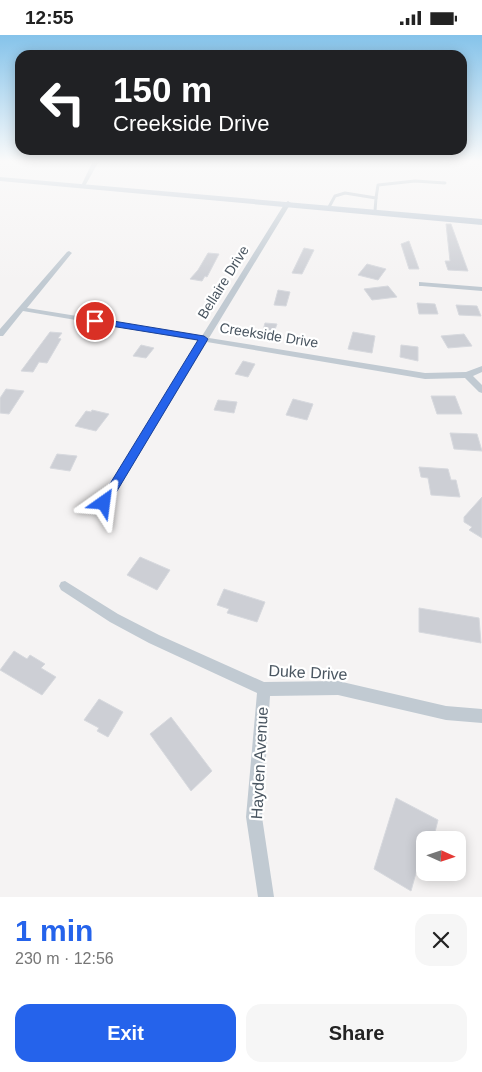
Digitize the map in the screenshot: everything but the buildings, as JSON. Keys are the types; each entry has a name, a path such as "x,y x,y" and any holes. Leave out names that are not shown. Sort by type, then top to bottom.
{"street":[{"path":"268,201 482,222"},
{"name":"Bellaire Drive","path":"104,503 288,203"},
{"path":"0,334 69,253"},
{"path":"422,284 482,289"},
{"name":"Creekside Drive","path":"22,309 425,376 467,375 482,369"},
{"path":"467,375 482,390"},
{"name":"Duke Drive","path":"65,585 114,618 146,635 264,689 338,688 446,713 482,716"},
{"name":"Hayden Avenue","path":"264,689 254,817 266,897"}],"lane":[{"path":"329,207 332,201"},
{"path":"375,211 376,201"}],"route":[{"path":"95,321 204,339 104,503"}]}
